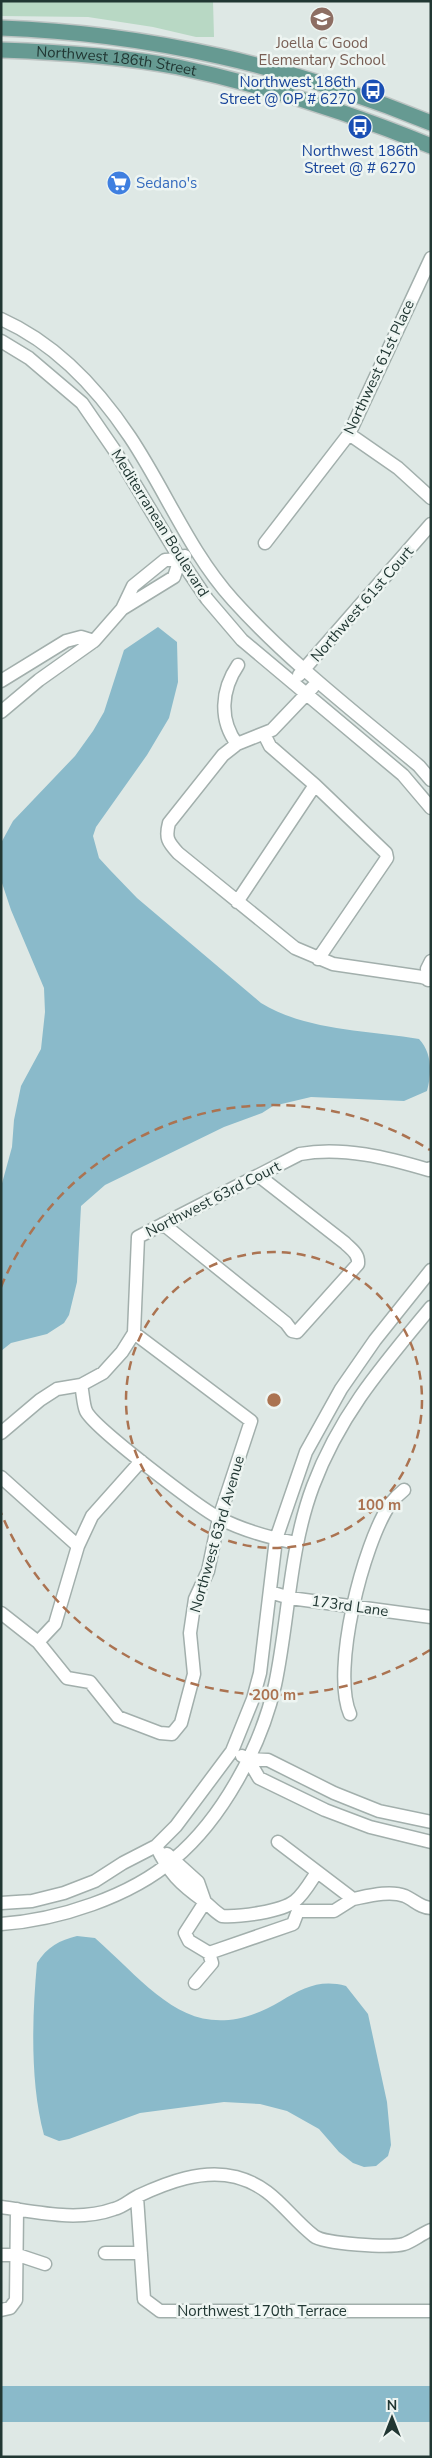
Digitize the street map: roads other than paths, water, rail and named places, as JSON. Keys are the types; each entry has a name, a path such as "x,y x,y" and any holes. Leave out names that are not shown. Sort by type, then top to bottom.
{"main road":[{"name":"Northwest 186th Street","path":"1,28 42,29 168,46 296,76 376,100 431,123"},
{"path":"98,57 101,36"},
{"name":"Northwest 186th Street","path":"1,50 98,57 177,67 289,96 372,122 431,146"},
{"path":"289,96 296,76"}],"street":[{"name":"Northwest 61st Place","path":"265,543 349,434 431,258"},
{"name":"Mediterranean Boulevard","path":"1,319 15,325 51,350 74,368 97,392 131,438 194,549 233,600 304,669 419,766 431,780"},
{"name":"Mediterranean Boulevard","path":"1,341 29,358 82,402 115,451 180,559 207,599 242,640 403,775 431,808"},
{"path":"349,434 398,468 431,498"},
{"name":"Northwest 61st Court","path":"293,683 431,524"},
{"path":"1,712 39,680 94,641 122,608 132,586 165,560 180,559 194,549"},
{"path":"122,608 174,577 180,559"},
{"path":"1,681 66,641 81,638 94,641"},
{"path":"237,744 225,723 223,712 230,676 238,665"},
{"path":"318,680 279,723 264,734 237,744 223,755 170,823 166,835 167,840 178,853 295,948 333,964 422,977 430,980"},
{"path":"264,734 270,746 315,785 386,853 387,858 318,959"},
{"path":"237,902 315,785"},
{"path":"430,980 427,969 431,961"},
{"name":"Northwest 63rd Court","path":"134,1333 138,1237 300,1154 315,1151 388,1158 429,1170 431,1168"},
{"path":"163,1224 286,1324 292,1331 297,1332 358,1264 357,1255 259,1176"},
{"path":"1,1903 32,1901 64,1893 95,1881 123,1863 156,1846 176,1826 232,1750 253,1699 260,1673 276,1539 306,1452 341,1389 374,1340 431,1270"},
{"path":"1,1924 31,1922 94,1904 127,1889 170,1862 197,1836 222,1805 248,1759 274,1687 290,1598 296,1543 313,1486 336,1434 364,1388 431,1307"},
{"path":"1,1433 40,1400 57,1389 81,1385 103,1373 122,1352 134,1333"},
{"name":"Northwest 63rd Avenue","path":"38,1642 67,1678 90,1682 118,1717 160,1733 172,1734 181,1723 194,1674 190,1634 195,1599 208,1571 219,1518 251,1421 134,1333"},
{"path":"81,1385 85,1410 92,1419 141,1460 219,1518 276,1539 296,1543"},
{"path":"1,1613 38,1642 55,1624 78,1546 92,1516 141,1460"},
{"path":"1,1476 78,1546"},
{"path":"350,1714 345,1701 345,1678 353,1607 370,1547 390,1504 404,1490"},
{"name":"173rd Lane","path":"270,1592 290,1598 431,1617"},
{"path":"232,1750 248,1759 268,1760 334,1793 379,1811 431,1822"},
{"path":"248,1759 259,1778 326,1810 370,1827 431,1842"},
{"path":"278,1842 353,1899"},
{"path":"156,1846 170,1862 189,1892 205,1902 216,1913 225,1916 241,1916 294,1907 334,1911 353,1899 377,1895 403,1895 425,1908 431,1908"},
{"path":"209,1953 293,1924 295,1901 317,1872"},
{"path":"195,1982 212,1966 209,1953 189,1941 185,1933 205,1902"},
{"path":"1,2207 39,2213 82,2215 115,2209 137,2197 184,2177 211,2175 236,2177 264,2188 315,2237 330,2243 403,2244 431,2230"},
{"name":"Northwest 170th Terrace","path":"137,2197 144,2299 160,2311 431,2311"},
{"path":"1,2310 10,2308 16,2300 18,2255 17,2209"},
{"path":"105,2253 141,2253"},
{"path":"1,2255 18,2255 46,2264"}],"water":[{"path":"158,627 177,642 178,682 169,718 147,755 96,827 93,836 99,858 137,898 261,1003 279,1012 317,1024 419,1039 429,1057 429,1084 427,1091 404,1101 311,1097 273,1106 262,1113 224,1127 105,1185 81,1206 77,1282 69,1315 64,1323 47,1334 11,1343 1,1351 1,1187 12,1147 14,1120 21,1086 41,1049 45,1012 44,988 11,910 1,880 1,843 13,821 75,756 93,731 104,712 124,650"},
{"path":"77,1936 95,1938 158,1995 178,2009 200,2018 224,2020 251,2015 312,1986 337,1984 346,1986 368,2014 387,2102 391,2145 388,2156 376,2166 364,2167 353,2163 339,2152 319,2129 287,2111 260,2104 224,2102 140,2113 69,2139 59,2141 44,2135 36,2094 33,2050 37,1963 54,1945"},
{"path":"1,2386 431,2386 431,2422 1,2422"}],"place":[{"name":"Joella C Good Elementary School","path":"322,19"},
{"name":"Northwest 186th Street @ OP # 6270","path":"373,91"},
{"name":"Northwest 186th Street @ # 6270","path":"360,127"},
{"name":"Sedano's","path":"119,183"}]}
